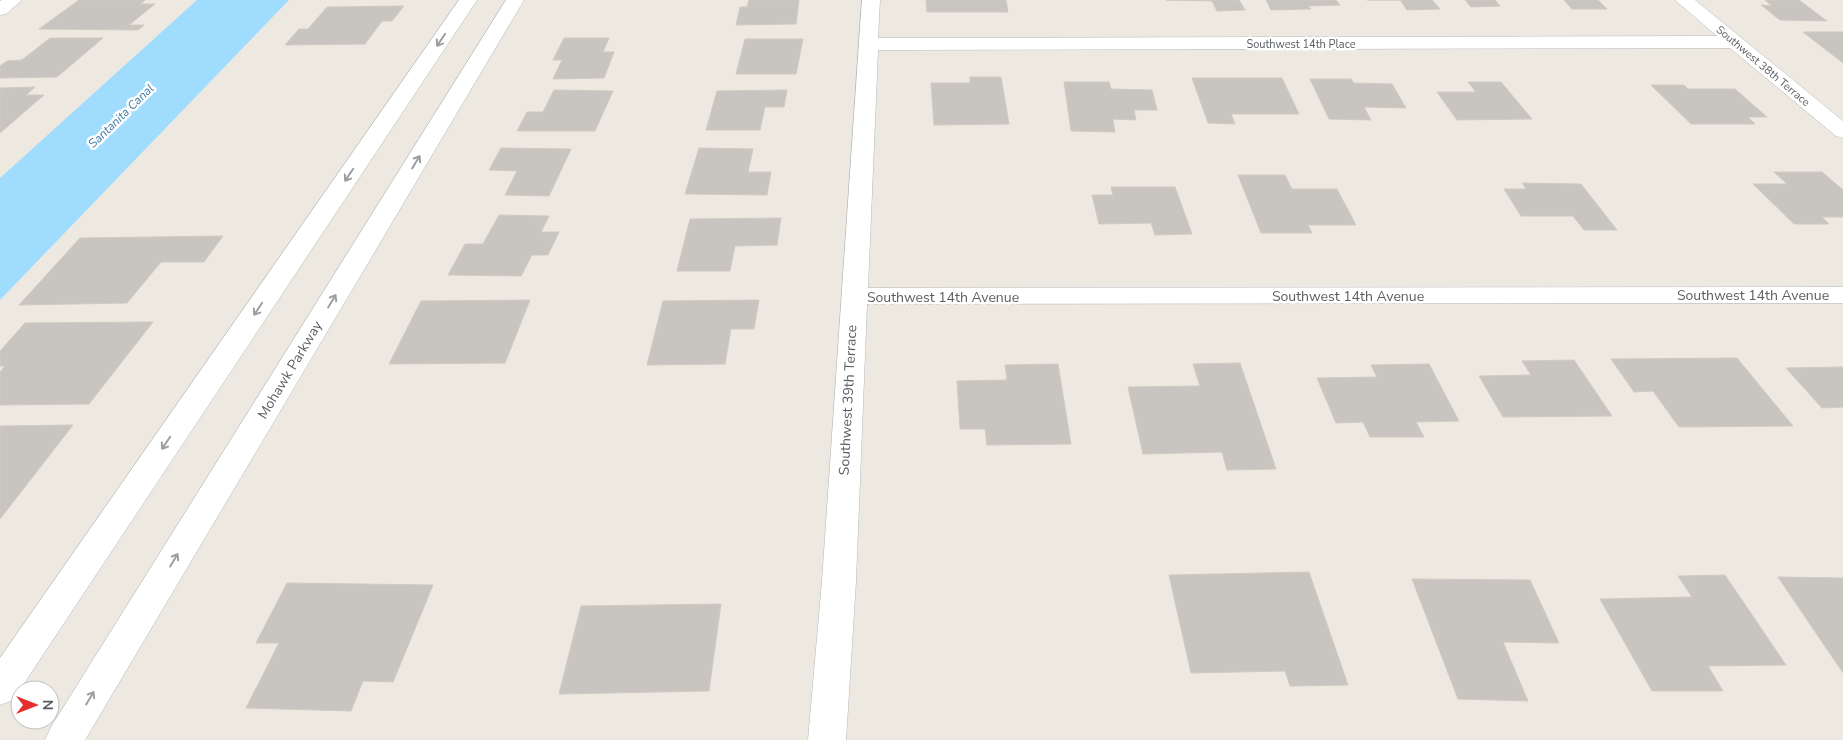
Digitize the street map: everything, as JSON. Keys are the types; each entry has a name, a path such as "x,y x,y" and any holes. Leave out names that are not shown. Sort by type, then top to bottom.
{"street":[{"path":"0,10 13,0"},
{"path":"0,688 468,0"},
{"name":"Mohawk Parkway","path":"64,740 515,0"},
{"name":"Southwest 39th Terrace","path":"827,740 839,581 853,296 871,0"},
{"name":"Southwest 38th Terrace","path":"1684,0 1843,132"},
{"name":"Southwest 14th Place","path":"868,44 1734,42"},
{"name":"Southwest 14th Avenue","path":"853,296 1843,295"}],"water":[{"name":"Santanita Canal","path":"197,0 289,0 0,300 0,178"}],"building":[{"path":"79,0 145,0 140,4 155,4 129,25 144,25 138,30 39,29"},
{"path":"749,0 799,0 796,24 736,25 740,7 747,7"},
{"path":"926,0 1006,0 1008,12 927,12"},
{"path":"1166,0 1239,0 1245,10 1217,11 1212,1"},
{"path":"1266,0 1336,0 1340,5 1308,6 1311,9 1271,10"},
{"path":"1400,0 1432,0 1440,9 1407,10"},
{"path":"1465,0 1495,0 1500,6 1471,7"},
{"path":"1564,0 1598,0 1607,9 1572,9"},
{"path":"1765,0 1799,0 1827,21 1780,20 1761,5 1772,6"},
{"path":"404,6 392,21 382,21 365,44 285,45 299,29 308,29 327,7"},
{"path":"1803,32 1843,32 1843,63"},
{"path":"50,38 103,38 57,77 0,78 0,66 7,61 22,60"},
{"path":"564,38 609,38 603,52 614,52 604,78 553,79 562,60 553,60"},
{"path":"745,39 803,39 796,74 736,74"},
{"path":"970,77 1001,77 1009,124 934,125 931,83 970,83"},
{"path":"1192,78 1282,78 1299,114 1231,114 1235,124 1208,123"},
{"path":"1310,79 1351,79 1354,83 1392,84 1406,108 1364,107 1371,120 1329,119"},
{"path":"1064,82 1109,82 1111,89 1152,90 1157,110 1134,110 1136,120 1113,119 1115,132 1071,131"},
{"path":"1468,82 1501,82 1532,119 1457,120 1437,92 1476,92"},
{"path":"1651,85 1684,85 1688,89 1735,89 1767,117 1748,117 1755,124 1691,124"},
{"path":"35,87 26,95 44,95 0,133 0,88"},
{"path":"554,90 613,91 595,131 517,131 527,112 543,112"},
{"path":"787,90 784,107 765,107 760,130 706,130 717,91"},
{"path":"501,148 571,149 549,196 505,195 517,171 489,170"},
{"path":"699,148 753,149 748,172 771,172 767,195 685,194"},
{"path":"1774,172 1822,172 1843,190 1843,217 1822,217 1829,224 1794,224 1753,184 1787,184"},
{"path":"1238,175 1285,175 1292,189 1337,189 1356,225 1308,225 1312,233 1261,233"},
{"path":"1522,183 1581,184 1617,230 1584,230 1573,216 1521,216 1504,189 1526,189"},
{"path":"1111,187 1175,187 1192,234 1155,235 1151,223 1099,224 1092,195 1113,195"},
{"path":"499,215 549,216 541,232 559,232 548,255 532,255 521,276 448,275 465,244 483,244"},
{"path":"781,218 777,245 735,246 730,271 677,271 690,219"},
{"path":"223,236 204,262 161,262 127,303 19,305 80,238"},
{"path":"530,300 505,363 389,364 421,301"},
{"path":"759,300 754,329 731,329 725,364 647,365 663,301"},
{"path":"153,322 89,404 0,405 0,372 5,366 0,366 0,351 25,323"},
{"path":"1737,358 1793,426 1679,427 1653,391 1634,392 1611,359"},
{"path":"1574,360 1612,416 1503,417 1479,376 1531,375 1522,361"},
{"path":"1240,363 1276,469 1227,470 1222,452 1143,454 1128,387 1200,386 1193,364"},
{"path":"1058,364 1071,444 987,445 985,429 960,429 957,381 1007,380 1005,365"},
{"path":"1429,364 1459,421 1416,422 1424,437 1370,437 1363,422 1336,423 1317,378 1377,377 1371,365"},
{"path":"1843,367 1843,407 1822,408 1786,368"},
{"path":"73,425 0,519 0,426"},
{"path":"1309,572 1348,685 1290,686 1285,671 1191,673 1169,575"},
{"path":"1725,575 1786,665 1708,666 1723,691 1652,691 1600,599 1692,597 1678,576"},
{"path":"1778,577 1843,578 1843,673"},
{"path":"1412,579 1530,580 1559,643 1503,642 1528,701 1458,699"},
{"path":"287,583 433,585 393,682 363,681 351,711 246,708 279,643 256,643"},
{"path":"721,604 709,691 559,694 581,606"}]}
